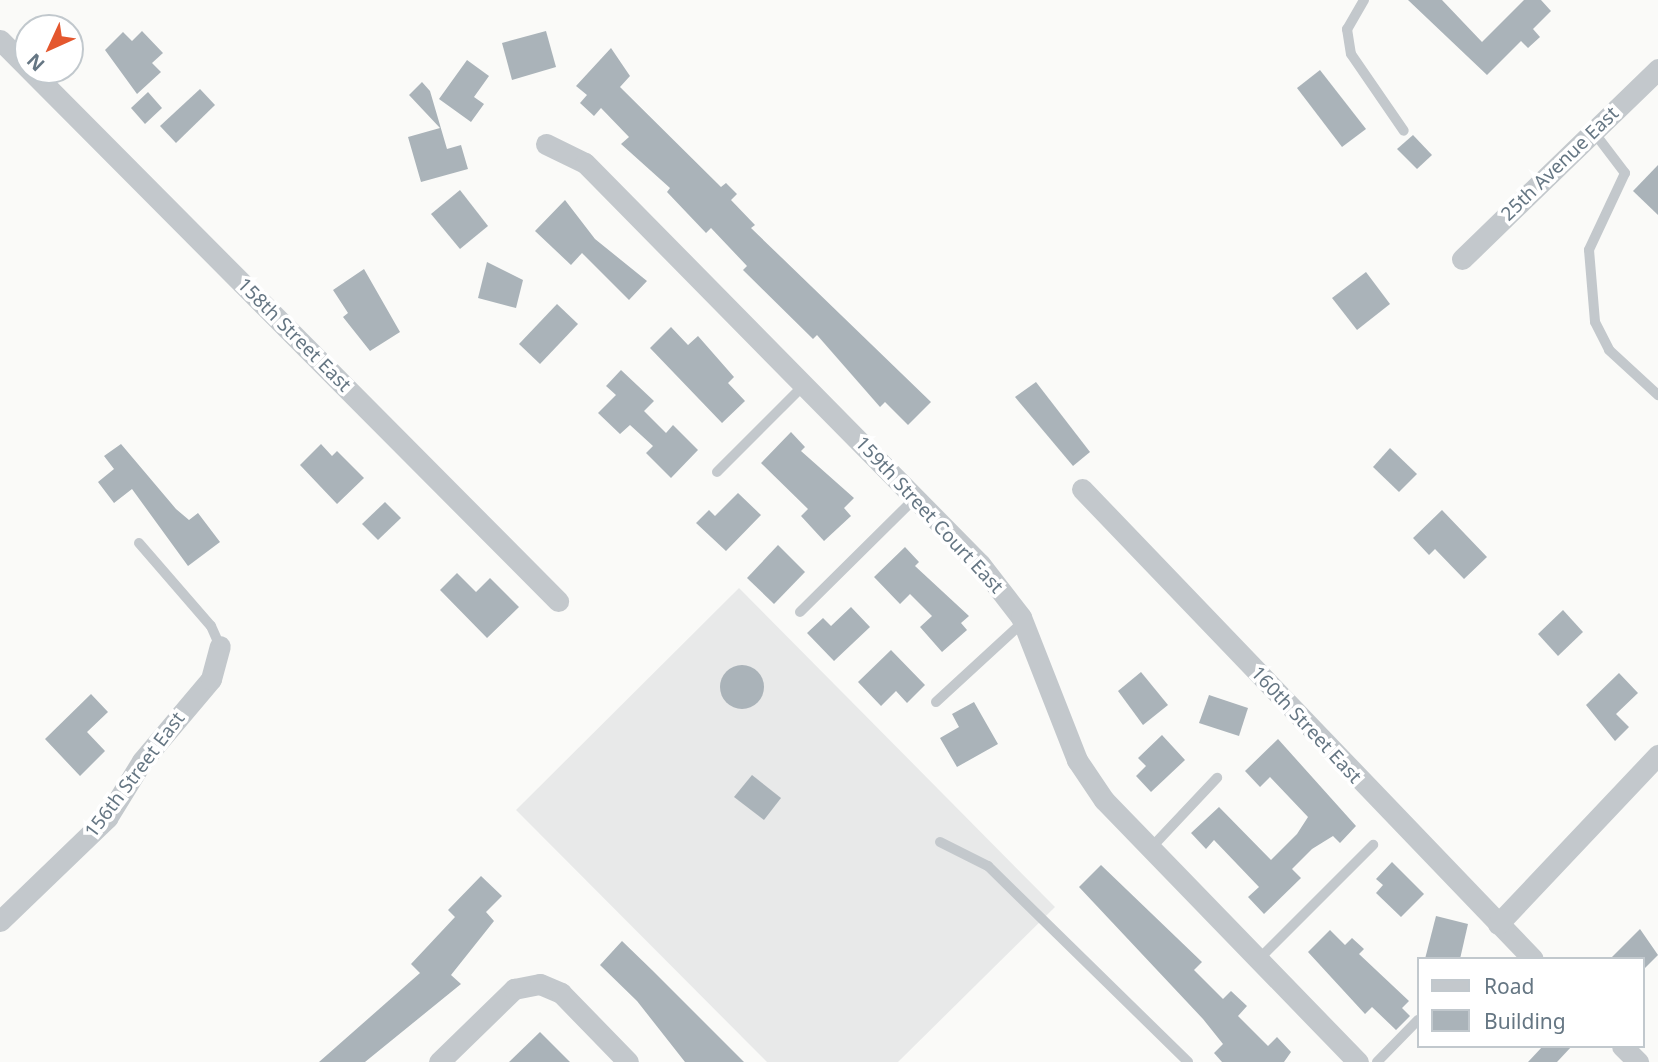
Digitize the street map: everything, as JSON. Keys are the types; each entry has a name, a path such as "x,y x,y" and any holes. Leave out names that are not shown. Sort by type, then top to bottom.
{"street":[{"name":"158th Street East","path":"0,40 14,54"},
{"name":"25th Avenue East","path":"1462,259 1658,69"},
{"name":"158th Street East","path":"44,84 558,601"},
{"name":"159th Street Court East","path":"546,144 585,163 980,564 1023,622 1077,760 1104,800 1357,1062"},
{"name":"160th Street East","path":"1082,489 1531,957"},
{"name":"156th Street East","path":"0,921 107,818 142,761 211,679 222,657 220,646"},
{"path":"1498,924 1658,755"},
{"path":"439,1062 514,989 532,984 561,993 628,1062"},
{"path":"1624,1048 1638,1062"}],"lane":[{"path":"1364,0 1347,29 1352,54 1404,131"},
{"path":"1593,131 1625,173 1589,250 1595,322 1609,350 1658,395"},
{"path":"717,472 804,385"},
{"path":"800,612 915,498"},
{"path":"139,543 211,626 220,646"},
{"path":"936,702 1023,622"},
{"path":"1150,849 1217,778"},
{"path":"940,842 988,866 1188,1062"},
{"path":"1258,960 1373,845"},
{"path":"1377,1062 1416,1022"}],"shaded area":[{"path":"739,588 1055,907 898,1062 767,1062 516,810"}],"building":[{"path":"1408,0 1442,0 1482,42 1524,0 1541,0 1551,11 1533,29 1540,37 1528,48 1521,41 1487,75"},
{"path":"142,31 163,53 152,63 161,72 137,94 105,50 123,32 132,41"},
{"path":"546,31 556,67 512,80 502,43"},
{"path":"611,48 630,76 620,87 721,187 726,183 737,194 731,200 755,225 751,228 931,402 908,425 885,402 880,407 817,335 813,339 743,270 747,266 711,228 706,233 667,192 670,188 621,144 629,137 601,108 594,116 580,103 587,95 576,86"},
{"path":"467,60 489,76 474,97 484,104 471,122 439,99"},
{"path":"1320,70 1366,129 1342,147 1297,88"},
{"path":"422,82 430,91 447,149 461,145 468,169 421,182 408,137 440,128 409,95"},
{"path":"200,89 215,105 176,143 160,126"},
{"path":"148,92 162,108 145,124 131,108"},
{"path":"1413,135 1432,155 1417,169 1397,149"},
{"path":"1658,165 1658,215 1633,191"},
{"path":"460,190 488,226 460,249 431,214"},
{"path":"565,200 595,239 647,281 629,300 582,253 571,265 535,231"},
{"path":"487,262 523,280 516,308 478,298"},
{"path":"364,269 400,332 370,351 343,317 348,313 333,290"},
{"path":"1366,272 1390,304 1357,330 1332,298"},
{"path":"557,304 578,324 540,364 519,344"},
{"path":"671,327 688,345 698,336 734,377 728,383 745,401 722,423 650,348"},
{"path":"621,370 654,401 644,411 666,433 673,425 698,450 671,478 646,453 653,446 630,425 620,434 598,413 616,395 606,386"},
{"path":"1036,382 1090,452 1073,466 1015,397"},
{"path":"791,432 805,447 801,451 854,498 844,508 851,516 824,541 801,516 808,509 761,463"},
{"path":"121,444 176,509 189,520 198,513 220,542 188,566 132,489 114,503 98,482 114,469 104,456"},
{"path":"321,444 332,456 337,451 364,478 337,504 300,465"},
{"path":"1390,448 1417,474 1399,492 1373,467"},
{"path":"738,493 761,515 726,551 696,523 709,510 715,516"},
{"path":"385,502 401,518 378,540 362,524"},
{"path":"1442,510 1487,557 1464,579 1435,549 1429,555 1413,538"},
{"path":"778,545 805,572 774,604 747,578"},
{"path":"905,547 919,562 915,566 969,616 961,623 967,630 942,652 920,627 932,616 910,594 900,604 874,577"},
{"path":"457,573 476,592 490,578 519,607 487,638 440,590"},
{"path":"851,607 870,627 834,661 807,633 823,618 831,626"},
{"path":"1563,610 1583,632 1558,656 1538,634"},
{"path":"891,650 925,685 907,703 896,691 881,706 858,682"},
{"path":"742,665 757,672 764,687 757,702 742,709 727,702 720,687 727,672"},
{"path":"1141,672 1168,705 1143,725 1118,691"},
{"path":"1619,673 1638,693 1616,714 1629,727 1615,741 1586,705"},
{"path":"91,694 108,712 87,732 105,751 80,776 45,739"},
{"path":"1209,695 1248,708 1239,736 1199,723"},
{"path":"974,702 998,744 957,767 940,738 959,727 952,714"},
{"path":"1162,735 1185,760 1151,792 1136,776 1146,766 1138,758"},
{"path":"1278,739 1356,826 1340,843 1333,836 1312,849 1292,869 1301,878 1264,914 1248,897 1259,887 1214,840 1206,849 1191,833 1219,807 1271,860 1297,834 1308,817 1270,777 1260,787 1245,771"},
{"path":"752,775 781,798 764,820 734,797"},
{"path":"1392,862 1424,894 1401,917 1376,893 1383,885 1376,879"},
{"path":"1101,865 1202,962 1194,970 1223,999 1231,991 1247,1006 1238,1016 1268,1046 1277,1037 1291,1052 1284,1062 1222,1062 1214,1053 1223,1044 1203,1019 1079,887"},
{"path":"481,876 502,896 486,912 494,921 451,975 461,984 365,1062 319,1062 420,973 411,964 455,917 448,910"},
{"path":"1436,916 1468,924 1460,957 1426,957"},
{"path":"1640,929 1658,955 1644,969 1644,957 1612,957"},
{"path":"1330,930 1345,945 1352,938 1364,949 1359,954 1409,1001 1402,1008 1410,1016 1396,1030 1372,1007 1365,1014 1308,952"},
{"path":"622,941 744,1062 685,1062 637,1001 600,965"},
{"path":"540,1032 570,1062 509,1062"},
{"path":"1541,1048 1570,1048 1557,1062 1528,1062"}]}
